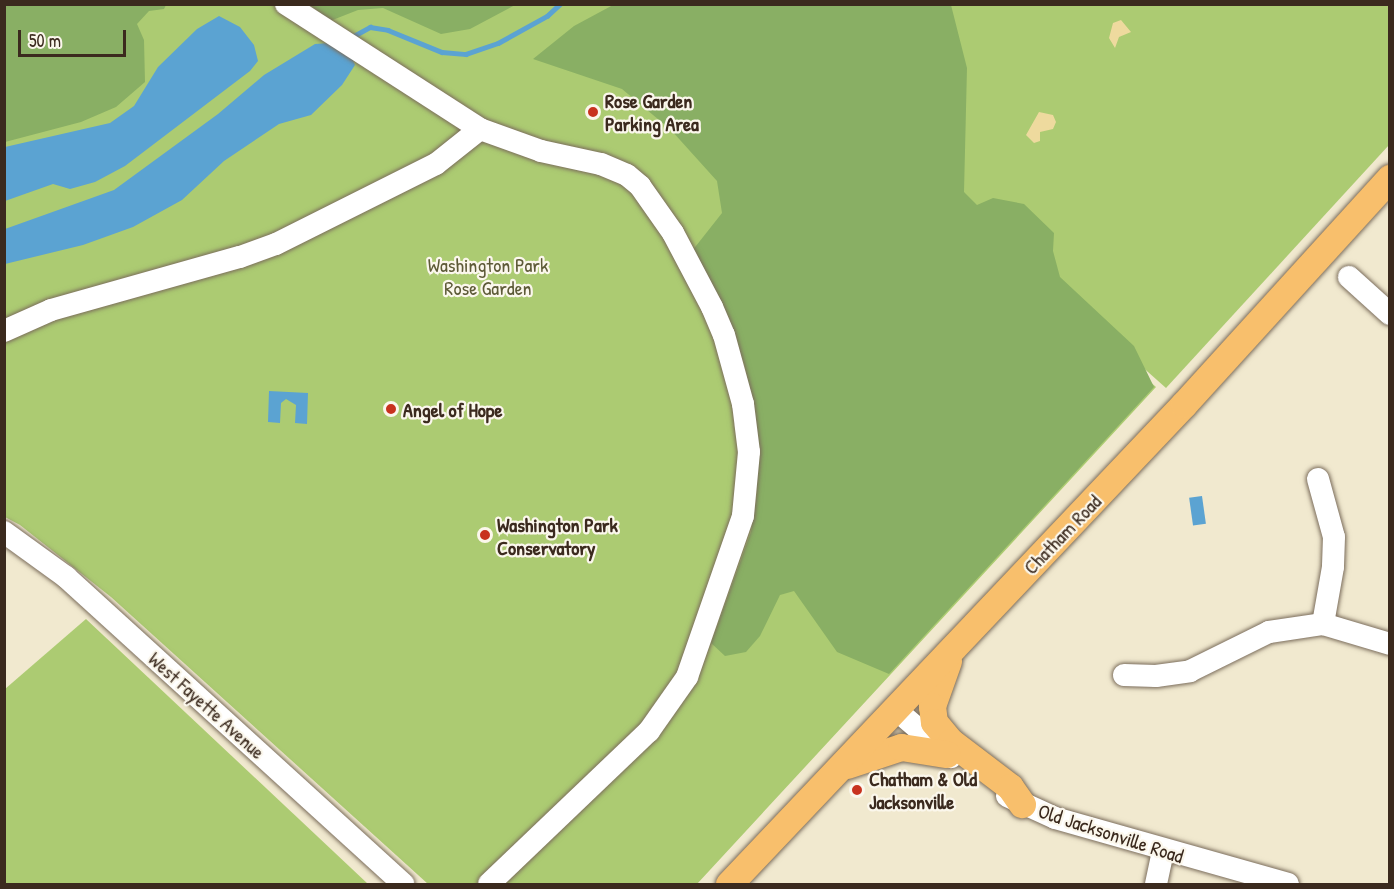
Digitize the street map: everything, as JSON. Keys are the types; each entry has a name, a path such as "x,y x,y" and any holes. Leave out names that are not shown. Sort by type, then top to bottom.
{"main road":[{"name":"Chatham Road","path":"729,885 1184,404 1389,178"},
{"path":"955,646 937,686 932,706 934,722 951,742 1010,786 1022,804"},
{"path":"838,770 889,749 915,748 946,754"}],"street":[{"path":"286,4 480,129 542,151 601,164 627,174 640,186 689,262 724,335 743,404 749,452 740,525 699,647 670,706 650,731 489,885"},
{"path":"4,331 51,310 240,257 276,244 427,169 462,146 480,129"},
{"path":"1349,277 1389,314"},
{"path":"1318,479 1334,537 1333,567 1323,624"},
{"name":"West Fayette Avenue","path":"4,532 66,576 403,885"},
{"path":"1124,675 1156,676 1190,671 1269,632 1323,624 1389,644"},
{"name":"Old Jacksonville Road","path":"895,709 946,754 995,789 1022,804 1055,818 1288,885"},
{"path":"1156,885 1163,850"}],"green space":[{"path":"5,4 166,5 164,9 149,11 137,24 144,40 145,82 116,107 81,122 5,142"},
{"name":"Washington Park Rose Garden","path":"4,5 928,5 925,184 1156,387 697,884 428,884 111,597 20,525 5,517"},
{"path":"310,5 515,5 470,29 441,34 383,8 358,10 330,21"},
{"path":"613,5 951,5 967,68 964,192 977,205 993,198 1024,204 1054,233 1053,251 1060,277 1134,346 1154,387 889,674 837,652 794,591 780,595 760,636 746,652 725,656 711,643 751,532 757,493 754,409 744,363 692,251 722,213 717,181 671,130 622,89 533,59 574,26"},
{"path":"943,5 1389,5 1389,145 1166,388 931,179"},
{"path":"86,619 368,884 5,884 5,689"}],"sand":[{"path":"1121,20 1131,32 1119,37 1115,48 1109,38 1113,23"},
{"path":"1039,112 1053,115 1056,122 1053,129 1040,132 1040,141 1034,143 1026,135"}],"water":[{"path":"219,16 240,27 254,45 258,61 250,71 125,166 95,182 70,189 53,184 5,201 5,147 110,123 134,106 158,67 197,29"},
{"path":"329,43 352,58 355,65 342,85 311,115 279,124 224,161 182,200 133,227 83,245 5,264 5,229 114,190 218,114 264,75 315,44"},
{"path":"269,391 308,393 307,424 295,423 296,405 286,399 281,403 280,423 268,422"},
{"path":"1202,496 1206,524 1193,526 1189,498"}],"waterway":[{"path":"350,38 370,27 388,30 442,52 466,54 498,43 547,16 560,4"}],"place":[{"name":"Rose Garden Parking Area","path":"593,112"},
{"name":"Angel of Hope","path":"391,409"},
{"name":"Washington Park Conservatory","path":"485,535"},
{"name":"Chatham & Old Jacksonville","path":"857,790"}]}
